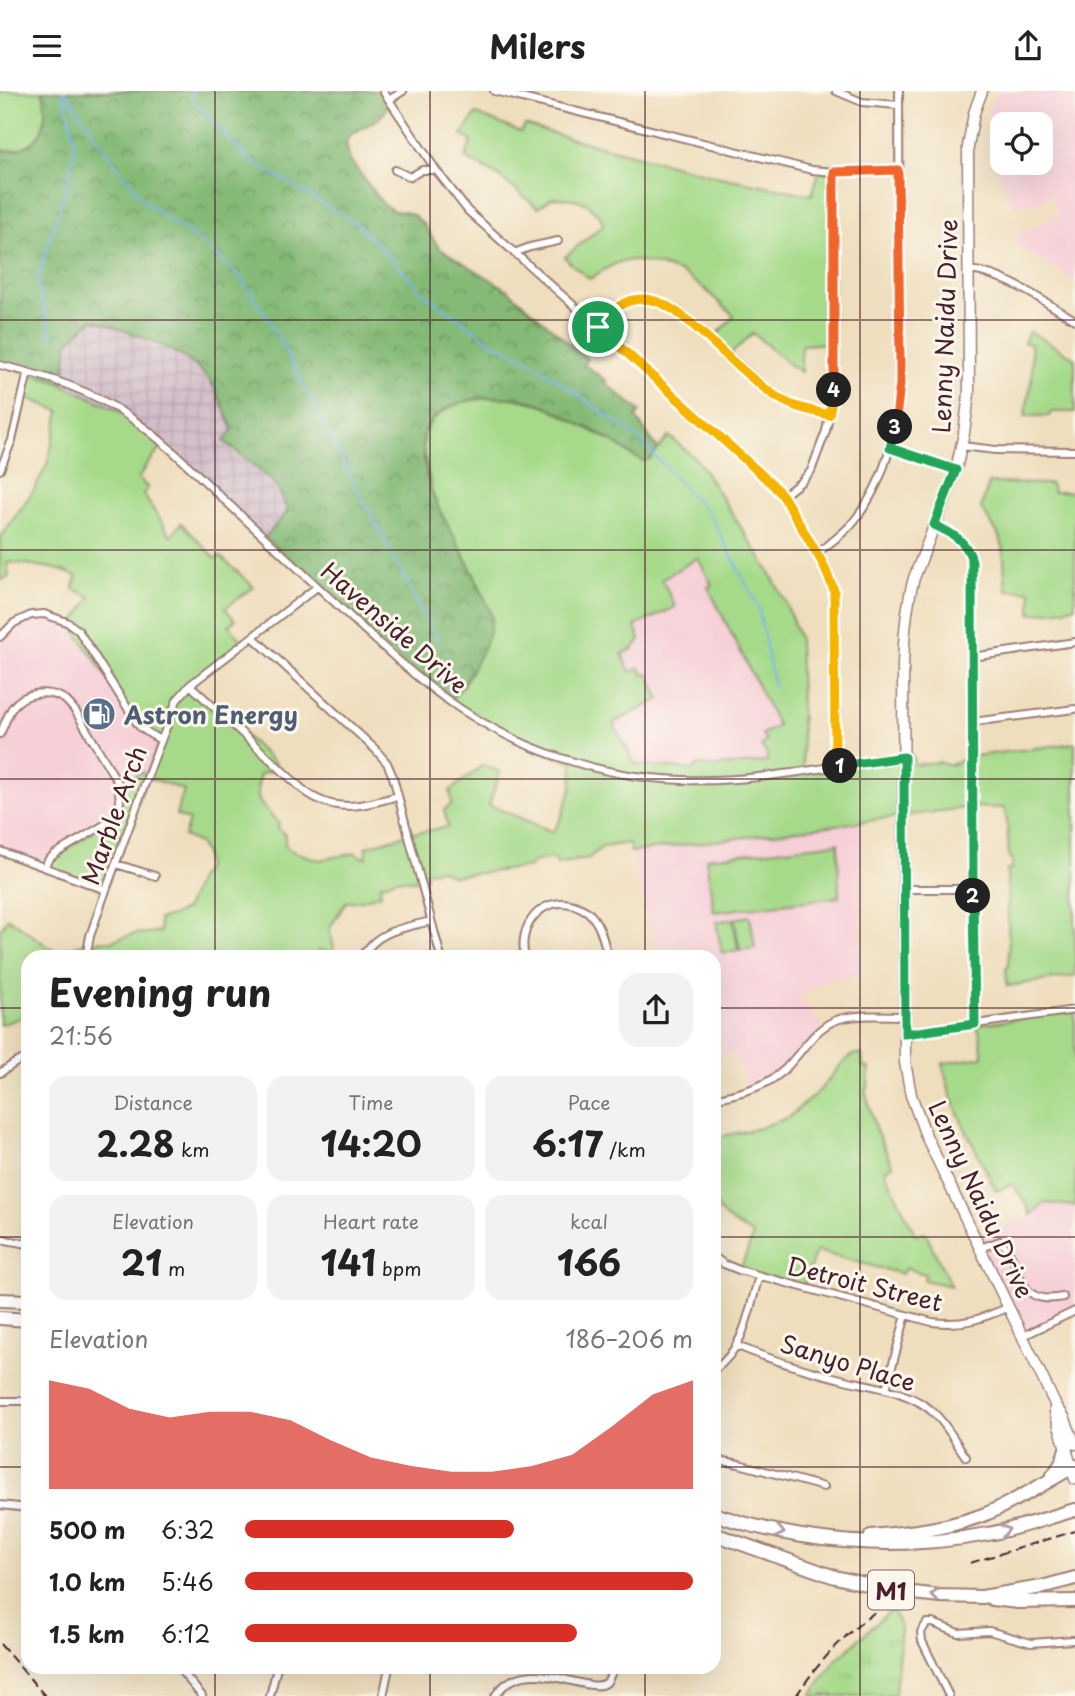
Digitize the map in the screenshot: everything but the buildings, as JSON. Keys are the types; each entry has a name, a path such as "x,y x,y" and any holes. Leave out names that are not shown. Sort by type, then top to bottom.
{"highway":[{"path":"0,1300 21,1301"},
{"path":"0,1318 21,1320"},
{"path":"1050,1480 1070,1446"},
{"path":"828,1540 900,1534 968,1520 1074,1471"},
{"name":"M1","path":"721,1516 786,1534 828,1540 907,1543 960,1539 1018,1527 1075,1510"},
{"name":"M1","path":"721,1536 835,1577 873,1587 940,1596 982,1597 1042,1587 1075,1578"},
{"path":"982,1597 999,1601 1075,1601"}],"street":[{"path":"383,91 436,170 468,211 760,472 783,496 817,553 834,590 835,766"},
{"path":"389,100 403,91"},
{"path":"494,91 803,169 834,172 898,170"},
{"path":"836,91 863,102 898,105"},
{"path":"817,553 848,528 874,490 890,448 897,416 900,384 899,91"},
{"name":"Lenny Naidu Drive","path":"982,91 974,113 968,147 969,394 962,446 956,470 917,568 907,608 903,665 904,1016 907,1078 916,1112 1055,1403 1055,1412 1070,1446 1074,1471"},
{"path":"396,170 410,177 422,170 436,170"},
{"path":"783,496 810,471 822,442 834,391 834,172"},
{"path":"514,253 558,241"},
{"path":"969,270 1004,280 1075,320"},
{"path":"598,327 612,311 629,301 658,301 677,310 775,396 790,405 829,415"},
{"name":"Havenside Drive","path":"0,365 42,375 82,390 132,418 405,666 442,696 499,731 543,751 610,771 670,780 732,779 904,757"},
{"path":"0,470 12,440 28,372"},
{"path":"962,446 996,450 1075,451"},
{"path":"890,448 956,470"},
{"path":"934,525 958,538 971,555 975,1024"},
{"name":"Marble Arch","path":"87,950 106,890 177,699 190,685 317,587"},
{"path":"0,638 14,623 31,615 44,614 67,622 78,630 139,726 162,740"},
{"path":"253,637 382,757 391,770 439,950"},
{"path":"972,657 1075,642"},
{"path":"190,685 316,800 346,807 398,796"},
{"path":"0,734 18,701 30,695 54,695 64,700 76,712 118,783 120,802 112,818 55,854 44,867"},
{"path":"972,722 1075,709"},
{"path":"0,851 106,890"},
{"path":"116,864 155,876"},
{"path":"905,889 972,889"},
{"path":"524,950 523,942 530,920 535,914 547,906 566,904 577,906 589,913 600,929 606,950"},
{"path":"367,950 382,935 431,921"},
{"path":"905,1034 1075,1010"},
{"path":"721,1097 757,1087 771,1080 784,1070 822,1028 835,1020 904,1016"},
{"path":"0,1073 21,1060"},
{"path":"0,1239 21,1243"},
{"path":"981,1248 1000,1241 1008,1250 1026,1288 1044,1299 1063,1297"},
{"name":"Detroit Street","path":"721,1262 759,1276 932,1322 956,1324 983,1318 1009,1307"},
{"path":"721,1364 738,1346 759,1276"},
{"path":"1023,1336 1075,1311"},
{"path":"886,1389 906,1315"},
{"name":"Sanyo Place","path":"738,1346 808,1370 907,1396 934,1413 966,1457"},
{"path":"0,1401 21,1401"},
{"path":"721,1460 824,1487"},
{"path":"0,1505 21,1507"},
{"path":"949,1696 925,1650 921,1636 923,1628 929,1622 955,1632 989,1631 1031,1643 1073,1640"},
{"path":"184,1674 202,1696"},
{"path":"270,1696 276,1674"},
{"path":"383,1696 388,1674"},
{"path":"495,1696 506,1685 521,1678 537,1678 573,1687 597,1689 607,1682 610,1674"}],"shaded area":[{"path":"1000,91 1075,91 1075,281 1013,243 1013,239 1026,230 1059,216 1051,196 1035,204 1025,203 1014,208 999,175 1053,175 1053,112 990,112 990,127 988,109 994,96"},
{"path":"93,319 178,353 196,367 211,384 233,429 224,441 275,483 288,511 265,538 152,434 64,383 68,342"},
{"path":"698,558 712,585 708,588 779,726 766,741 768,763 699,765 693,770 635,764 613,723 660,699 645,676 630,673 622,654 633,649 634,626 661,579"},
{"path":"44,614 72,626 161,740 147,776 120,795 112,817 43,867 0,852 0,638 14,623"},
{"path":"861,822 861,976 821,983 799,997 824,1028 784,1071 747,1090 737,1053 721,1056 721,950 656,950 631,852"},
{"path":"1044,1203 1075,1206 1075,1311 1023,1337 976,1240 1031,1215"}],"green space":[{"path":"0,91 43,91 44,123 37,138 25,147 0,150"},
{"path":"43,91 381,91 388,101 384,113 349,136 346,143 350,160 384,205 394,211 413,215 424,225 439,248 508,290 587,359 584,365 607,381 605,383 640,411 636,418 658,449 650,459 643,461 607,438 532,401 498,397 462,402 434,418 425,431 423,453 432,493 491,614 483,649 449,702 425,684 265,538 288,511 275,483 224,441 233,429 212,384 202,371 189,361 158,344 93,319 68,342 64,383 0,365 0,150 25,147 37,138 44,123"},
{"path":"476,114 521,132 525,125 720,177 812,195 819,172 833,172 833,343 801,345 801,372 753,333 731,354 714,338 734,316 706,290 682,273 631,260 617,263 590,279 565,257 603,225 599,215 587,204 575,199 552,198 538,208 499,176 465,158 472,141 462,135"},
{"path":"1029,331 1075,358 1075,412 1025,416 1032,377 1031,344 1024,343"},
{"path":"28,372 42,375 122,412 164,445 138,478 148,488 143,494 171,536 181,523 216,559 220,556 254,587 225,608 235,620 229,625 243,644 190,685 278,766 260,774 257,791 260,802 279,823 278,828 285,835 285,844 289,850 319,860 355,853 367,858 366,847 408,834 448,827 444,810 452,804 450,791 483,765 500,772 489,805 553,832 572,787 573,762 542,752 449,702 461,689 473,668 492,619 475,576 432,493 423,447 424,432 433,420 462,402 509,397 544,405 616,443 632,456 650,459 669,436 698,461 769,571 785,601 799,638 803,771 913,756 914,765 939,762 951,765 967,757 1075,743 1075,976 1007,986 1007,870 1012,869 1012,858 1009,857 1007,822 1004,808 972,807 631,852 629,843 602,847 589,858 557,864 556,860 549,858 530,863 531,867 453,876 439,869 426,872 426,878 397,879 380,885 381,894 346,902 329,929 333,950 62,950 88,942 160,932 159,919 186,909 199,877 206,868 205,854 199,843 184,836 189,820 176,815 184,790 147,777 105,891 43,867 46,862 103,825 118,807 117,783 143,772 146,776 161,740 144,731 72,626 91,597 73,589 77,577 52,568 7,562 9,577 0,580 0,538 34,490 47,465 60,411 22,396","holes":["698,558 712,585 708,587 778,726 762,734 766,741 761,746 767,754 767,762 698,765 693,770 635,764 613,723 660,699 648,674 644,675 640,668 630,672 622,654 633,649 640,639 635,626 675,607 662,579"]},
{"path":"989,483 1051,484 1053,492 1075,492 1075,606 1031,614 1031,591 1006,590 1003,546 981,508"},
{"path":"838,843 839,897 714,912 706,858"},
{"path":"750,916 755,948 740,950 734,919"},
{"path":"8,918 53,950 21,950 21,1018 0,1025 0,929"},
{"path":"733,919 738,950 722,953 716,922"},
{"path":"1075,1011 1075,1206 1045,1203 1031,1215 1012,1184 996,1191 958,1113 943,1063 983,1057 979,1030 974,1025"},
{"path":"855,1054 862,1054 863,1067 869,1068 868,1087 865,1090 876,1131 893,1166 884,1170 916,1236 925,1232 951,1286 924,1280 925,1274 905,1268 902,1274 816,1251 803,1288 740,1271 753,1235 721,1213 721,1136 759,1128 789,1117 820,1090 843,1062"},
{"path":"892,1609 901,1628 895,1696 811,1696 836,1660"}],"waterway":[{"path":"52,339 37,281 71,170 75,141 63,91"},
{"path":"65,91 112,160 146,203 210,248 241,278 268,318 437,640"},
{"path":"191,91 195,102 248,159 357,224 426,295 491,342 529,360 637,437 710,515 758,606 774,687"}],"railway":[{"path":"970,1563 1075,1531"},
{"path":"796,1696 832,1651 875,1612"},
{"path":"0,1644 21,1668"},
{"path":"26,1674 45,1696"}],"place":[{"name":"Astron Energy","path":"99,714"}],"route":[{"path":"898,170 900,384 890,448 956,470 934,525 953,534 965,544 972,561 972,889 975,1024 905,1034 904,757 835,766 834,590 822,562 783,496 773,485 598,327 607,315 629,301 658,301 677,310 775,396 790,405 829,415 834,391 834,172 898,170"}]}
